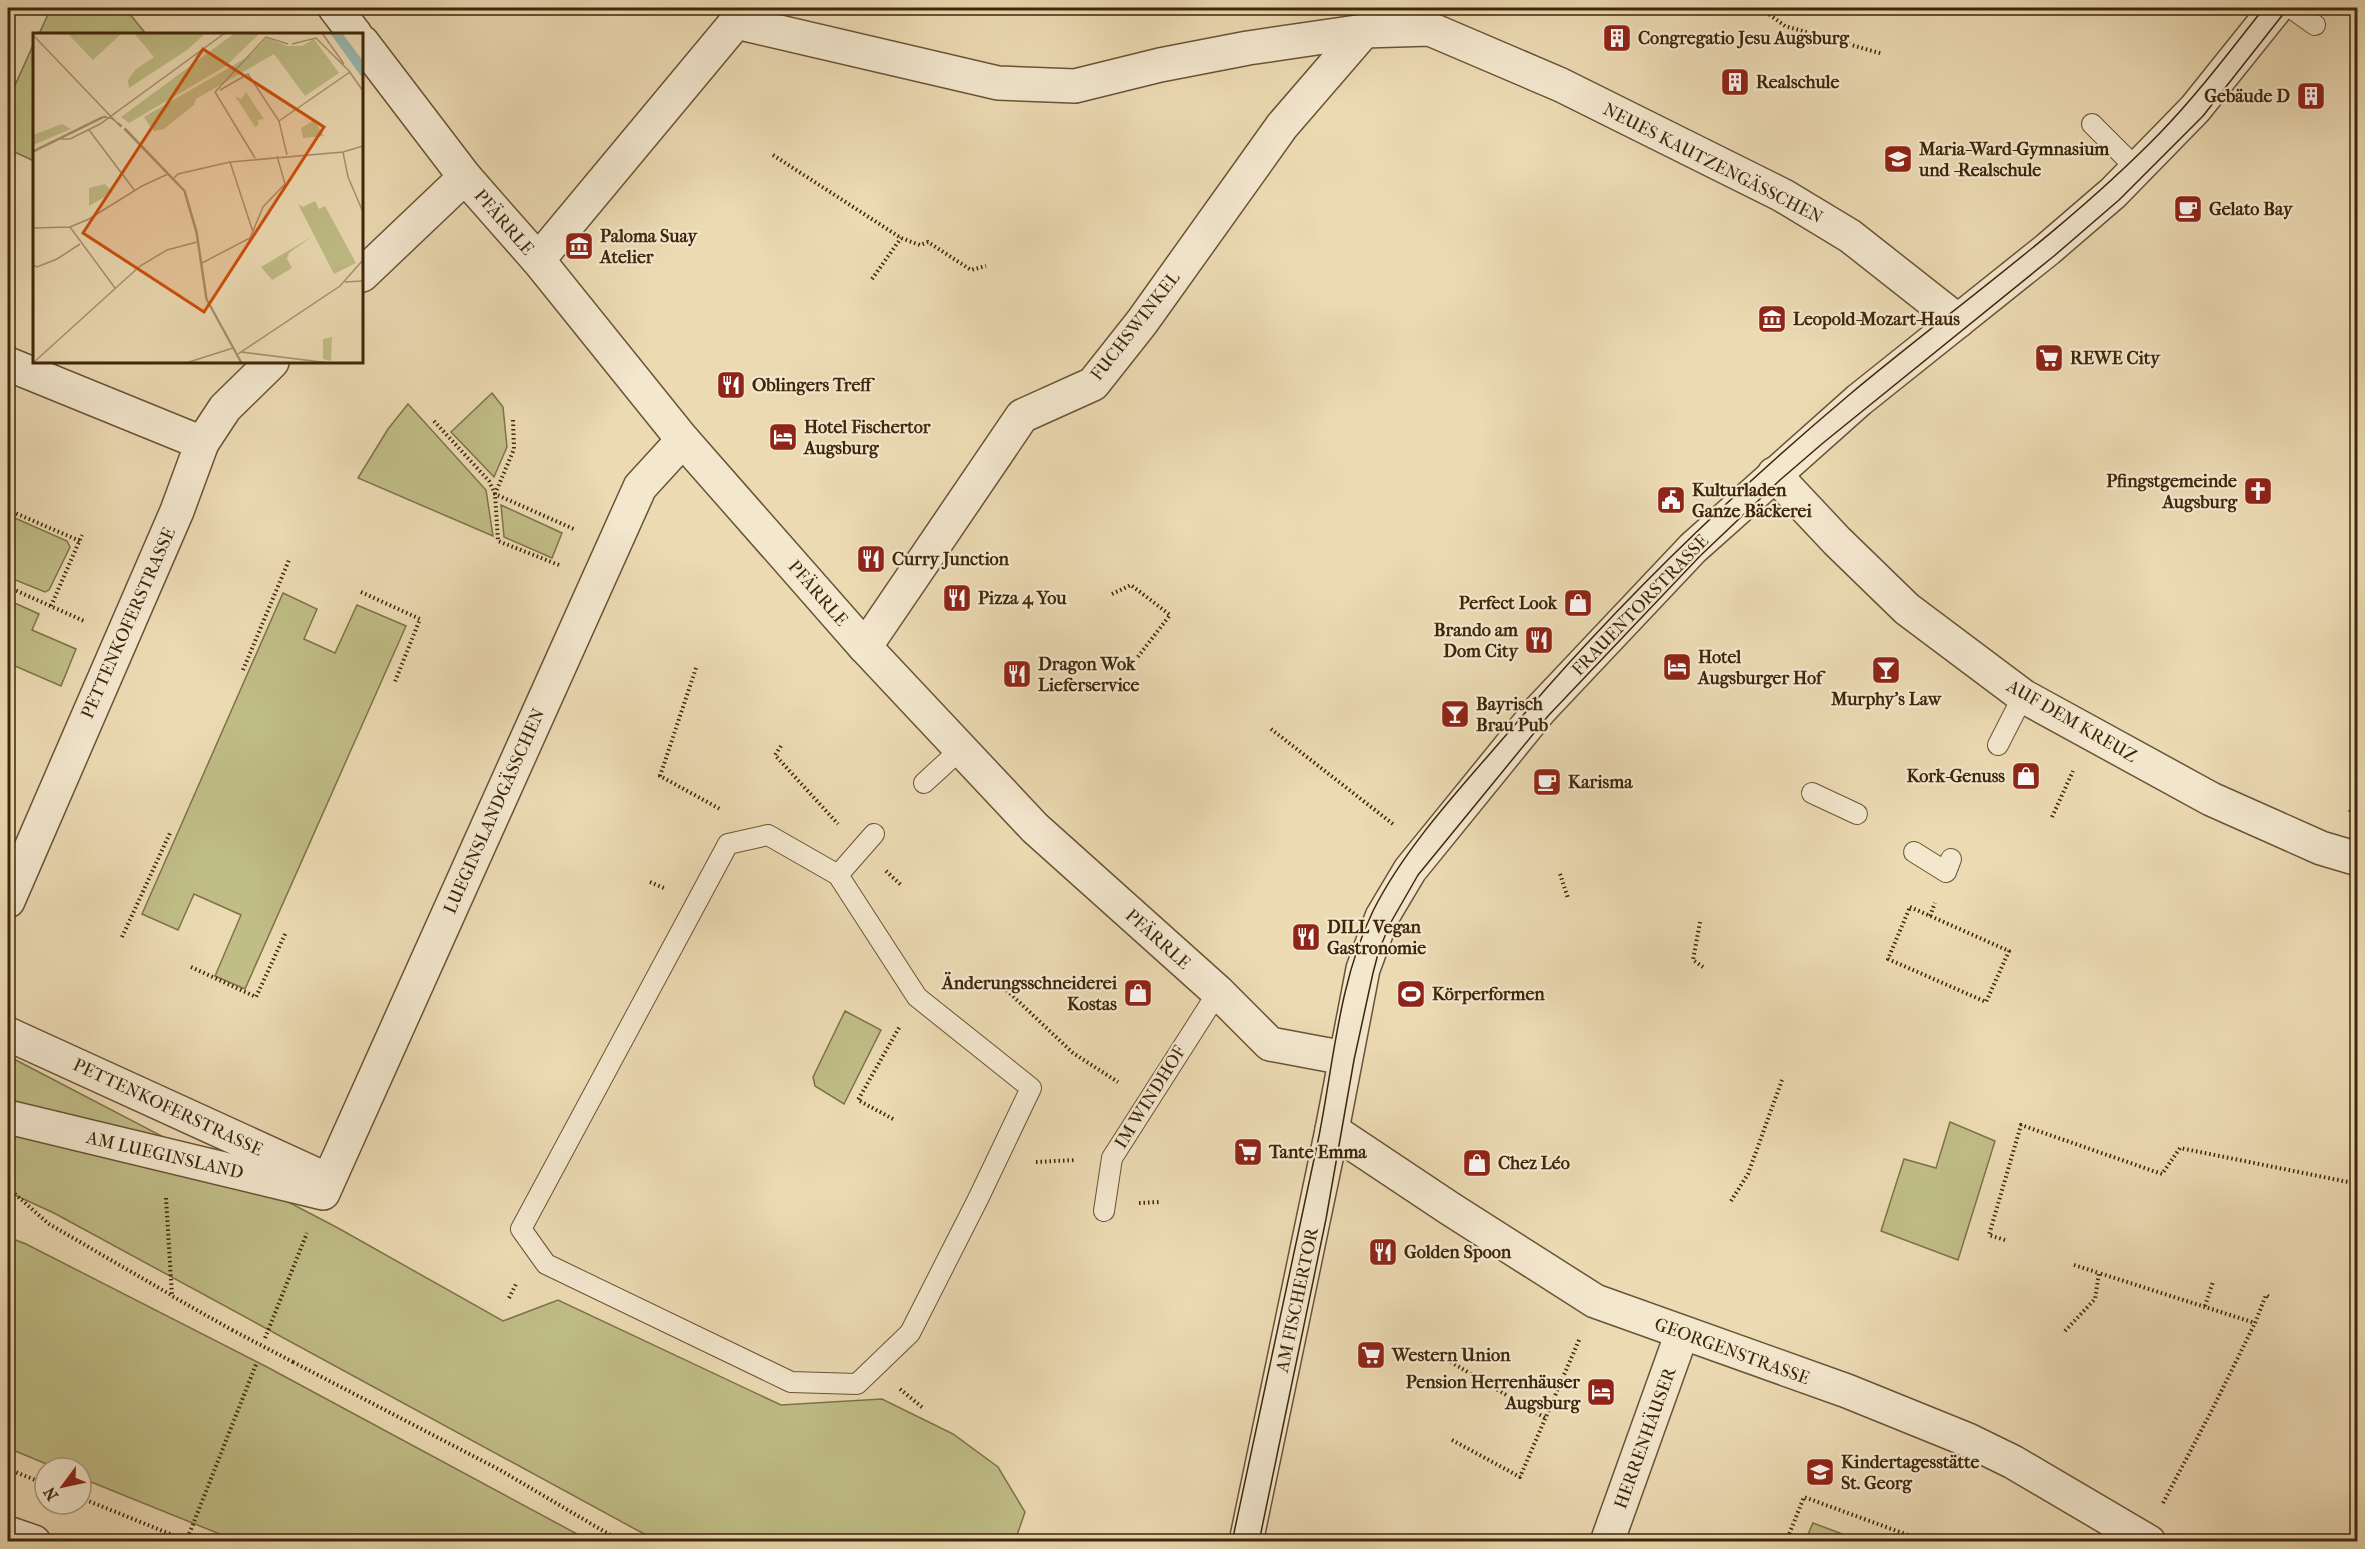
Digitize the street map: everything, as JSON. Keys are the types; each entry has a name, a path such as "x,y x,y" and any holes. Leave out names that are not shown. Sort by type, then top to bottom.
{"street":[{"path":"334,8 355,33"},
{"name":"FRAUENTORSTRASSE","path":"1345,1058 1358,989 1370,946 1397,890 1425,849 1540,710 1692,548 1859,400 2073,228 2137,169 2195,109 2276,8"},
{"name":"NEUES KAUTZENGÄSSCHEN","path":"538,260 736,22 998,83 1075,86 1160,65 1248,48 1364,31 1430,28 1561,85 1782,195 1850,236 1958,321"},
{"name":"FUCHSWINKEL","path":"865,647 1022,416 1093,384 1142,322 1282,126 1364,31"},
{"name":"PFÄRRLE","path":"363,43 465,177 538,260 683,440 865,647 1035,828 1218,992 1270,1044 1345,1058"},
{"path":"363,274 465,177"},
{"name":"PETTENKOFERSTRASSE","path":"8,901 177,511 202,444 225,408 271,363"},
{"path":"8,364 202,444"},
{"name":"LUEGINSLANDGÄSSCHEN","path":"326,1187 640,488 683,440"},
{"name":"AUF DEM KREUZ","path":"1774,474 1906,609 2023,696 2211,799 2321,848 2358,859"},
{"name":"PETTENKOFERSTRASSE","path":"8,1034 326,1187"},
{"name":"AM FISCHERTOR","path":"1246,1542 1345,1058"},
{"name":"AM LUEGINSLAND","path":"8,1117 326,1187"},
{"name":"GEORGENSTRASSE","path":"1332,1130 1595,1301 1682,1334 1847,1391 1968,1440 2013,1462 2146,1540"},
{"name":"HERRENHÄUSER","path":"1607,1542 1682,1334"},
{"path":"8,1533 34,1542"}],"lane":[{"path":"2291,8 2315,25"},
{"path":"2092,124 2137,169"},
{"path":"1998,745 2023,696"},
{"path":"924,783 961,748"},
{"path":"1812,794 1857,814"},
{"path":"768,835 838,875 917,997 1031,1088 910,1333 857,1384 791,1382 546,1264 521,1229 728,844 768,835"},
{"path":"838,875 868,842"},
{"path":"1914,852 1946,872 1951,859"},
{"name":"IM WINDHOF","path":"1104,1211 1112,1158 1218,992"}],"path":[{"path":"1763,8 1785,26 1883,54"},
{"path":"773,155 901,238 920,245 928,242 971,270 986,266"},
{"path":"872,279 901,238"},
{"path":"495,494 514,449 513,420"},
{"path":"434,421 489,481 495,494 498,541 563,567"},
{"path":"495,494 579,531"},
{"path":"8,510 80,541"},
{"path":"51,606 82,535"},
{"path":"243,670 289,560"},
{"path":"1112,594 1131,585 1170,615 1137,658"},
{"path":"8,586 121,637"},
{"path":"361,592 420,619 393,684"},
{"path":"696,668 660,776 768,835"},
{"path":"1271,729 1425,849"},
{"path":"2052,817 2090,734"},
{"path":"781,746 775,755 868,842 900,885"},
{"path":"122,937 170,833"},
{"path":"1560,874 1568,898"},
{"path":"1910,907 1930,916 2009,951 1986,1002 1888,958 1910,907"},
{"path":"1700,922 1693,960 1702,967"},
{"path":"191,967 256,998 286,932"},
{"path":"1000,984 1072,1053 1149,1102"},
{"path":"893,1119 858,1100 917,997"},
{"path":"1731,1201 1748,1174 1782,1080"},
{"path":"2005,1240 1989,1235 2021,1125 2162,1174 2180,1148 2358,1184"},
{"path":"164,1153 172,1296"},
{"path":"265,1338 326,1187"},
{"path":"8,1188 49,1224 172,1296 232,1330 500,1470 622,1542"},
{"path":"2074,1265 2255,1323"},
{"path":"2065,1330 2095,1299 2098,1273"},
{"path":"2205,1306 2213,1282"},
{"path":"2146,1540 2255,1323 2266,1295 2271,1298"},
{"path":"1452,1440 1520,1478 1595,1301"},
{"path":"1439,1355 1545,1418"},
{"path":"93,1503 188,1541 257,1362"},
{"path":"2353,1411 2358,1404"},
{"path":"8,1469 33,1479"},
{"path":"1786,1542 1804,1497 1927,1542"}],"shaded area":[{"path":"51,8 125,8 145,33 39,33"},
{"path":"33,45 33,161 8,149 8,101"},
{"path":"492,393 503,407 507,447 494,477 451,432"},
{"path":"408,404 486,490 493,536 358,478 388,429"},
{"path":"501,505 562,533 552,558 504,537"},
{"path":"8,515 67,541 70,547 49,590 45,592 8,577"},
{"path":"283,593 317,609 304,639 335,653 357,605 406,626 245,989 215,976 241,915 194,894 178,930 142,914"},
{"path":"8,600 39,614 32,630 76,649 61,686 8,663"},
{"path":"845,1011 881,1030 844,1104 815,1086 813,1077"},
{"path":"8,1056 338,1228 503,1321 558,1300 781,1405 882,1399 953,1434 998,1467 1025,1512 1015,1541 657,1541 54,1213 8,1192"},
{"path":"1950,1122 1995,1141 1958,1260 1881,1231 1904,1159 1936,1168"},
{"path":"8,1237 26,1244 267,1367 590,1541 237,1541 93,1483 93,1456 33,1456 33,1458 8,1448"},
{"path":"1813,1523 1861,1541 1805,1541"}],"tram line":[{"path":"1232,1542 1319,1136 1345,993 1352,965 1373,911 1402,862 1456,792 1552,682 1674,554 1760,473 1849,395 2047,236 2123,169 2187,104 2264,8"},
{"path":"1259,1542 1326,1219 1354,1060 1373,973 1379,950 1391,922 1418,875 1548,716 1700,556 1780,480 1823,443 2054,256 2119,200 2203,116 2288,8"}],"place":[{"name":"Congregatio Jesu Augsburg","path":"1617,38"},
{"name":"Realschule","path":"1735,82"},
{"name":"Gebäude D","path":"2311,96"},
{"name":"Maria-Ward-Gymnasium und -Realschule","path":"1898,159"},
{"name":"Gelato Bay","path":"2188,209"},
{"name":"Paloma Suay Atelier","path":"579,246"},
{"name":"Leopold-Mozart-Haus","path":"1772,319"},
{"name":"REWE City","path":"2049,358"},
{"name":"Oblingers Treff","path":"731,385"},
{"name":"Hotel Fischertor Augsburg","path":"783,437"},
{"name":"Pfingstgemeinde Augsburg","path":"2258,491"},
{"name":"Kulturladen Ganze Bäckerei","path":"1671,500"},
{"name":"Curry Junction","path":"871,559"},
{"name":"Pizza 4 You","path":"957,598"},
{"name":"Perfect Look","path":"1578,603"},
{"name":"Brando am Dom City","path":"1539,640"},
{"name":"Hotel Augsburger Hof","path":"1677,667"},
{"name":"Murphy's Law","path":"1886,670"},
{"name":"Dragon Wok Lieferservice","path":"1017,674"},
{"name":"Bayrisch Brau Pub","path":"1455,714"},
{"name":"Kork-Genuss","path":"2026,776"},
{"name":"Karisma","path":"1547,782"},
{"name":"DILL Vegan Gastronomie","path":"1306,937"},
{"name":"Änderungsschneiderei Kostas","path":"1138,993"},
{"name":"Körperformen","path":"1411,994"},
{"name":"Tante Emma","path":"1248,1152"},
{"name":"Chez Léo","path":"1477,1163"},
{"name":"Golden Spoon","path":"1383,1252"},
{"name":"Western Union","path":"1371,1355"},
{"name":"Pension Herrenhäuser Augsburg","path":"1601,1392"},
{"name":"Kindertagesstätte St. Georg","path":"1820,1472"}]}
